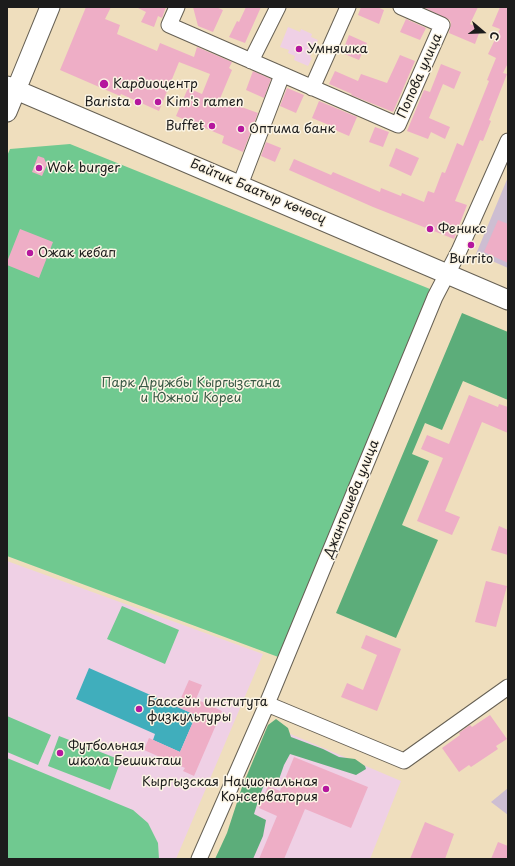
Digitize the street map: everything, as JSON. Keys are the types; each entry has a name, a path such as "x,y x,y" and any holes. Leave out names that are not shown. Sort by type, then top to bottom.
{"main road":[{"path":"7,112 11,88 50,7"},
{"name":"Байтик Баатыр көчөсү","path":"11,88 240,184 508,300"}],"street":[{"name":"Попова улица","path":"177,7 169,25 398,125 442,25 400,7"},
{"path":"251,61 278,7"},
{"path":"312,88 348,7"},
{"path":"240,184 282,75"},
{"name":"Джантошева улица","path":"199,859 267,704 435,298 459,251 508,141"},
{"path":"267,704 404,761 508,687"}],"shaded area":[{"name":"Умняшка","path":"288,27 300,32 301,29 312,34 311,37 318,40 310,57 312,58 308,66 294,60 295,56 288,53 289,50 280,47"},
{"path":"508,177 508,268 476,254"},
{"path":"7,561 263,654 176,859 7,859"},
{"path":"274,727 401,781 370,859 218,859"},
{"path":"508,788 508,815 491,802"}],"green space":[{"name":"Парк Дружбы Кыргызстана и Южной Кореи","path":"70,144 430,289 281,658 7,556 7,156 10,149"},
{"path":"462,313 508,332 508,400 463,381 442,430 425,423 412,454 429,461 402,525 438,540 396,638 336,613"},
{"path":"122,606 179,630 165,664 107,639"},
{"path":"7,716 51,735 38,765 7,752"},
{"path":"276,719 288,728 291,737 323,749 339,757 355,759 365,766 366,769 356,775 290,754 284,765 277,785 266,780 260,795 254,814 266,820 263,836 253,859 215,859 227,833 242,787 268,725"},
{"path":"59,736 121,760 110,790 48,766"},
{"path":"7,758 133,810 148,823 158,843 159,859 7,859"}],"water":[{"name":"Бассейн института физкультуры","path":"89,668 196,715 180,752 153,740 155,734 76,699"}],"building":[{"path":"86,7 111,7 105,19 120,25 117,34 157,51 160,43 194,57 197,47 232,62 229,68 232,70 219,101 258,113 243,152 222,143 224,136 176,116 188,88 202,94 210,74 179,62 159,111 60,70"},
{"path":"136,7 166,7 162,18 158,16 154,27 141,22 146,12"},
{"path":"193,7 216,7 223,10 213,32 198,26"},
{"path":"246,7 261,7 245,43 229,37 237,21 239,22"},
{"path":"361,7 377,7 384,10 379,24 358,15"},
{"path":"423,7 478,7 470,24 481,28 475,44 449,33 451,24 450,20"},
{"path":"500,7 508,7 508,63 503,73 507,74 489,120 491,121 483,141 480,140 455,201 467,205 454,239 373,207 289,170 294,159 331,175 333,172 380,192 381,188 401,196 402,193 424,202 428,191 434,193 442,172 445,173 457,143 463,146 489,81 487,80 496,58 488,54 500,29 492,26"},
{"path":"406,19 426,28 420,40 400,32"},
{"path":"349,35 367,43 359,60 342,53"},
{"path":"400,55 415,61 393,112 351,95 352,94 329,84 335,71 358,81 361,74 387,83"},
{"path":"441,64 461,72 454,89 443,84 429,118 450,127 445,139 431,132 428,139 407,131 424,90 430,92"},
{"path":"253,71 271,79 264,98 246,90"},
{"path":"287,88 304,95 296,113 280,106"},
{"path":"319,101 357,117 349,136 335,130 336,128 312,118"},
{"path":"375,127 389,132 383,147 369,142"},
{"path":"266,142 281,148 275,162 261,156"},
{"path":"396,148 419,158 411,176 389,166"},
{"name":"Wok burger","path":"38,156 44,158 47,165 42,176 32,172"},
{"path":"498,220 508,224 508,263 484,252"},
{"name":"Ожак кебап","path":"20,229 53,242 39,278 7,265"},
{"path":"469,395 498,407 499,404 508,407 508,433 482,422 445,511 460,517 452,535 417,521 443,458 421,449 427,435 449,444"},
{"path":"499,526 508,530 508,555 491,550"},
{"path":"486,581 507,586 496,627 475,622"},
{"path":"366,635 401,649 377,711 341,697 347,683 363,690 377,655 361,648"},
{"path":"189,680 202,685 196,699 222,711 194,776 183,771 185,768 144,750 149,738 180,752 196,715 177,707"},
{"path":"490,715 507,739 496,746 498,749 471,767 469,765 459,772 442,748 460,735 459,733 470,725 472,727"},
{"path":"294,757 368,787 351,828 305,809 284,859 259,859 277,816 259,808 268,786 280,791"},
{"path":"425,822 454,834 445,859 410,859"},
{"path":"498,842 508,846 508,859 491,859"}],"place":[{"name":"Умняшка","path":"299,49"},
{"name":"Кардиоцентр","path":"104,84"},
{"name":"Barista","path":"138,102"},
{"name":"Kim's ramen","path":"158,102"},
{"name":"Buffet","path":"212,126"},
{"name":"Оптима банк","path":"241,129"},
{"name":"Wok burger","path":"39,168"},
{"name":"Феникс","path":"430,229"},
{"name":"Burrito","path":"471,245"},
{"name":"Ожак кебап","path":"30,253"},
{"name":"Бассейн института физкультуры","path":"139,709"},
{"name":"Футбольная школа Бешикташ","path":"60,753"},
{"name":"Кыргызская Национальная Консерватория","path":"326,789"}]}
